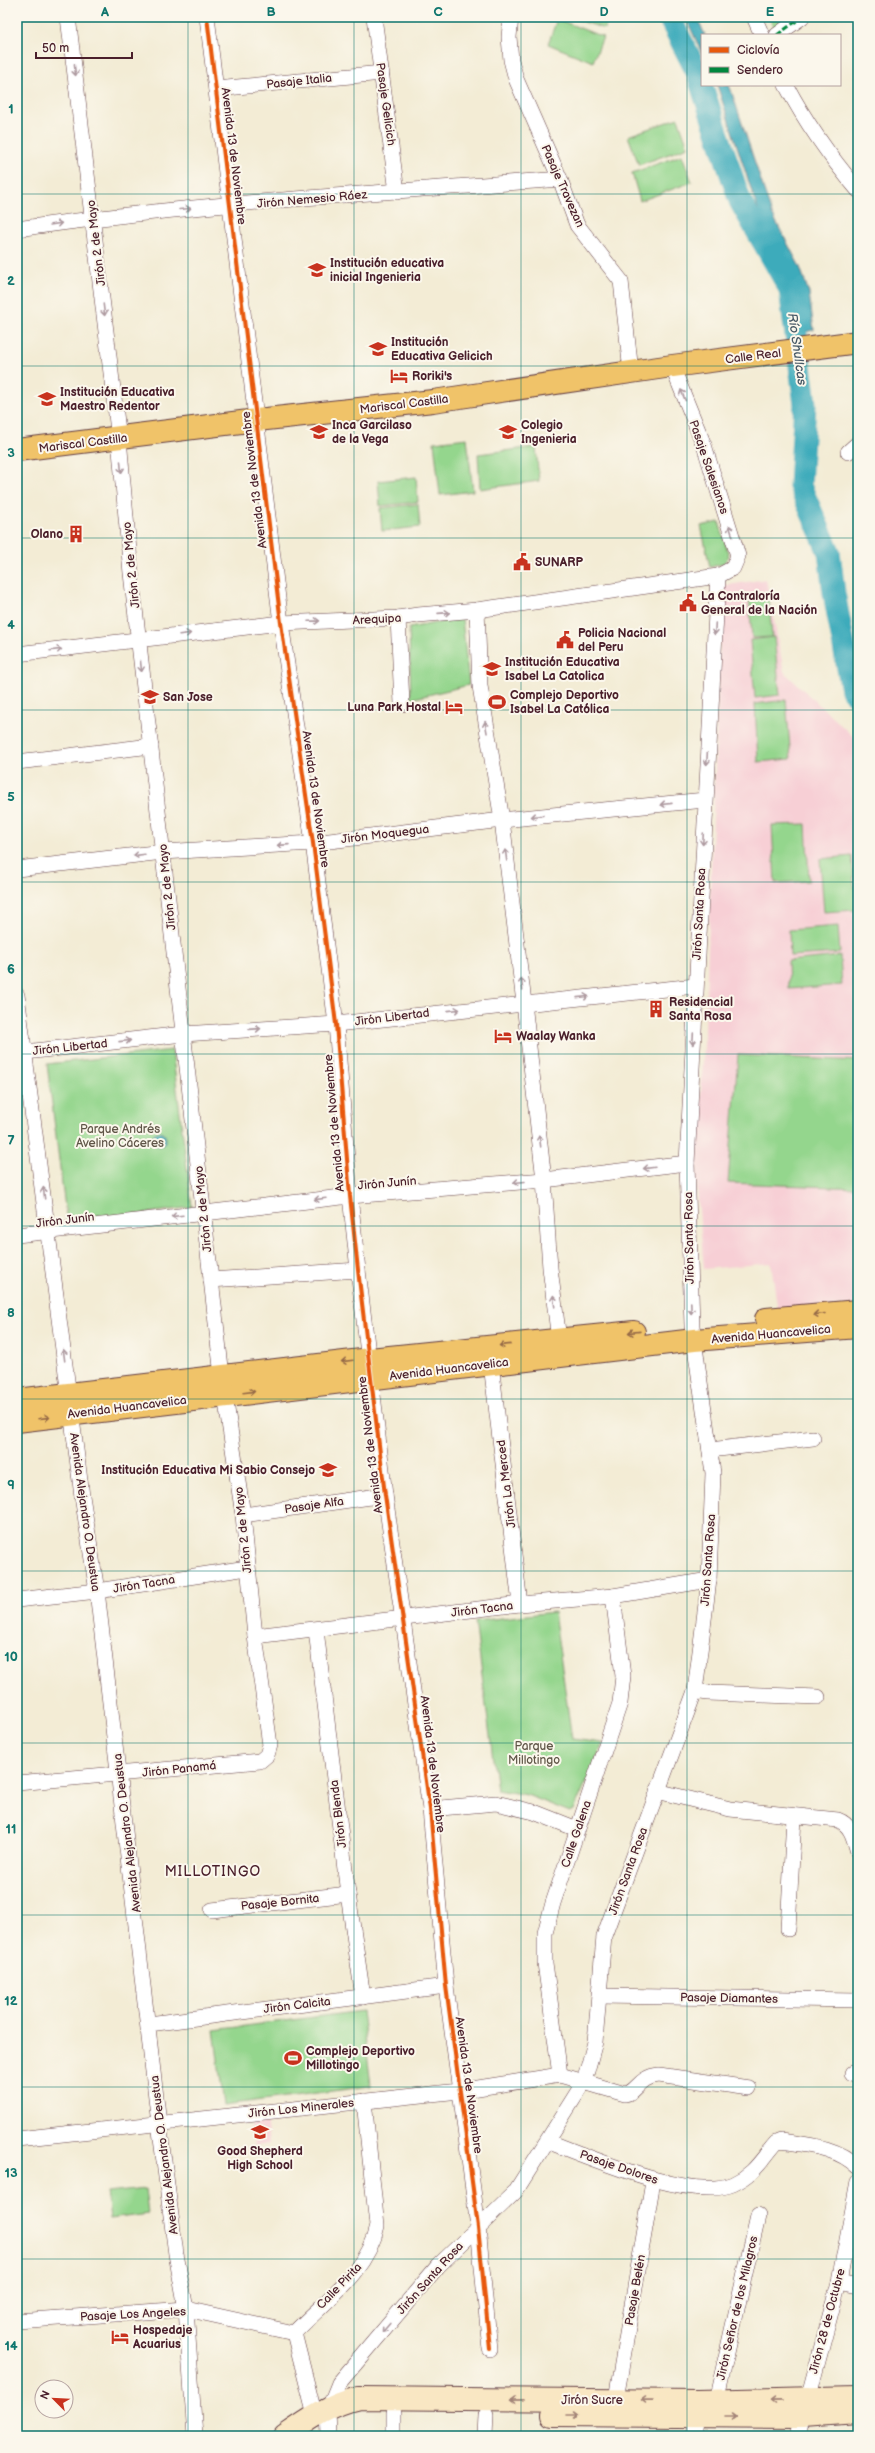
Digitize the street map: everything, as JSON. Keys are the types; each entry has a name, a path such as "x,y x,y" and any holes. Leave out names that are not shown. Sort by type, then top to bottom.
{"highway":[{"name":"Calle Real","path":"672,366 858,342"},
{"name":"Mariscal Castilla","path":"17,450 119,439 257,420 433,401 672,366"},
{"name":"Avenida Huancavelica","path":"17,1400 70,1404 371,1368 693,1333 858,1311"},
{"name":"Avenida Huancavelica","path":"693,1333 858,1327"},
{"name":"Avenida Huancavelica","path":"371,1368 491,1364 560,1348"},
{"name":"Avenida Huancavelica","path":"17,1421 70,1404"}],"street":[{"name":"Jirón 2 de Mayo","path":"68,17 119,439 139,640 223,1386 243,1515 247,1568 255,1636 270,1744 267,1755"},
{"name":"Avenida 13 de Noviembre","path":"207,17 281,623 313,843 336,1024 350,1196 358,1270 371,1368 385,1495 430,1808 446,1986 478,2227 490,2349"},
{"name":"Pasaje Gelicich","path":"374,17 397,192"},
{"name":"Pasaje Travezan","path":"511,17 509,37 511,60 516,80 560,179 577,225 621,281 631,372"},
{"path":"754,17 762,34"},
{"path":"778,34 802,17"},
{"name":"Pasaje Italia","path":"216,89 382,73"},
{"path":"787,86 801,114 830,156 858,190"},
{"name":"Jirón Nemesio Ráez","path":"17,229 93,218 231,205 560,179"},
{"name":"Pasaje Salesianos","path":"672,366 704,445 736,549 738,556 733,568"},
{"name":"Arequipa","path":"17,654 281,623 398,618 418,614 478,610 718,576 733,568"},
{"name":"Jirón Santa Rosa","path":"329,2436 321,2413 339,2383 438,2266 515,2192 549,2142 584,2082 595,2042 604,1936 695,1691 709,1580 713,1473 693,1333 687,1163 718,576"},
{"path":"478,610 480,686 502,820 544,1180 550,1268 560,1348"},
{"path":"398,618 402,704"},
{"path":"17,762 151,746"},
{"name":"Jirón Moquegua","path":"17,869 163,852 313,843 502,820 705,800"},
{"name":"Jirón Libertad","path":"21,1052 183,1034 336,1024 696,986"},
{"name":"Avenida Alejandro O. Deustua","path":"17,995 21,1052 49,1232 70,1404 97,1591 120,1774 159,2124 176,2254 186,2309 195,2436"},
{"name":"Jirón Junín","path":"17,1236 350,1196 544,1180 687,1163"},
{"path":"211,1280 358,1270"},
{"name":"Jirón La Merced","path":"491,1364 520,1604"},
{"path":"710,1450 813,1438"},
{"name":"Pasaje Alfa","path":"243,1515 385,1495"},
{"name":"Jirón Tacna","path":"17,1600 97,1591 247,1568"},
{"name":"Jirón Tacna","path":"255,1636 316,1630 520,1604 613,1596 709,1580"},
{"name":"Calle Galena","path":"560,2075 545,1963 545,1933 577,1829 620,1703 623,1686 613,1596"},
{"name":"Jirón Blenda","path":"316,1630 348,1894 363,1997"},
{"path":"695,1691 708,1693 818,1697"},
{"name":"Jirón Panamá","path":"17,1783 260,1761 267,1755"},
{"path":"658,1791 730,1809 843,1822 850,1830 858,1852"},
{"path":"430,1808 496,1803 534,1812 577,1829"},
{"path":"788,1929 794,1817"},
{"name":"Pasaje Bornita","path":"212,1910 348,1894"},
{"name":"Jirón Calcita","path":"149,2024 446,1986"},
{"name":"Pasaje Diamantes","path":"600,1996 858,2000"},
{"name":"Jirón Los Minerales","path":"17,2139 459,2091 560,2075 625,2094 630,2093 646,2078 659,2075 749,2088"},
{"name":"Calle Pirita","path":"294,2333 362,2264 374,2240 377,2226 364,2101"},
{"name":"Pasaje Dolores","path":"549,2142 653,2181 706,2188 732,2184 756,2170 776,2143 781,2141 835,2151 858,2167"},
{"name":"Pasaje Belén","path":"616,2399 653,2181"},
{"name":"Jirón 28 de Octubre","path":"802,2417 839,2282 858,2182"},
{"name":"Jirón Señor de los Milagros","path":"716,2401 758,2216"},
{"path":"839,2282 858,2286"},
{"name":"Pasaje Los Angeles","path":"17,2320 186,2309 294,2333"},
{"path":"294,2333 321,2413"},
{"name":"Jirón Sucre","path":"285,2436 321,2413 344,2401 359,2398 478,2401 616,2399 716,2401 802,2417 858,2397"},
{"path":"394,2412 394,2436"},
{"name":"Jirón Sucre","path":"321,2413 394,2412 486,2415 695,2426 858,2413"},
{"path":"485,2436 486,2415"}],"shaded area":[{"path":"766,579 784,672 858,741 858,1304 778,1312 771,1263 704,1269 696,1175 705,1028 722,586"},
{"name":"Good Shepherd High School","path":"266,2118 269,2144 254,2146 251,2120"}],"green space":[{"path":"571,17 609,17 604,29"},
{"path":"769,17 799,17 774,29"},
{"path":"557,19 603,37 593,62 548,44"},
{"path":"678,118 688,147 639,165 628,136"},
{"path":"682,155 692,182 640,201 632,173"},
{"path":"467,438 473,491 440,495 434,442"},
{"path":"536,447 539,481 480,489 478,454"},
{"path":"416,477 418,502 380,506 378,481"},
{"path":"418,504 420,527 382,531 380,508"},
{"path":"719,522 729,556 723,564 710,567 701,526"},
{"path":"769,597 772,637 752,638 749,598"},
{"path":"462,618 469,685 411,699 409,628"},
{"path":"774,637 780,695 755,698 750,640"},
{"path":"786,700 791,759 758,762 755,704"},
{"path":"806,824 809,881 775,883 772,825"},
{"path":"852,856 856,910 824,912 820,859"},
{"path":"838,926 840,953 790,956 789,930"},
{"path":"840,956 842,985 789,989 788,961"},
{"name":"Parque Andrés Avelino Cáceres","path":"172,1050 192,1207 67,1224 47,1064"},
{"path":"738,1055 858,1061 858,1188 728,1183"},
{"name":"Parque Millotingo","path":"554,1612 572,1739 603,1743 574,1810 570,1812 527,1795 497,1790 475,1621"},
{"name":"Complejo Deportivo Millotingo","path":"362,2011 371,2086 224,2105 214,2030"},
{"path":"145,2189 148,2214 110,2219 107,2193"}],"water":[{"path":"682,17 697,17 705,34 701,34 701,51 689,25"},
{"path":"717,86 729,86 731,90 772,214 800,267 809,293 814,330 800,333 785,293"},
{"path":"159,1132 164,1134 166,1139 164,1144 159,1146 154,1144 152,1139 154,1134"}],"waterway":[{"name":"Río Shullcas","path":"669,17 697,72 701,84"},
{"name":"Río Shullcas","path":"702,86 740,201 790,289 805,404 800,486 829,552 834,593 852,690 858,697"}],"marked path":[{"path":"778,34 802,17"}],"cycle path":[{"path":"207,17 281,623 313,843 336,1024 350,1196 358,1270 385,1495 430,1809 446,1986 478,2227 490,2349"}],"place":[{"name":"Institución educativa inicial Ingenieria","path":"317,270"},
{"name":"Institución Educativa Gelicich","path":"378,349"},
{"name":"Roriki's","path":"399,376"},
{"name":"Institución Educativa Maestro Redentor","path":"47,399"},
{"name":"Inca Garcilaso de la Vega","path":"319,432"},
{"name":"Colegio Ingenieria","path":"508,432"},
{"name":"Olano","path":"76,534"},
{"name":"SUNARP","path":"522,562"},
{"name":"La Contraloría General de la Nación","path":"688,603"},
{"name":"Policia Nacional del Peru","path":"565,640"},
{"name":"Institución Educativa Isabel La Catolica","path":"492,669"},
{"name":"San Jose","path":"150,697"},
{"name":"Complejo Deportivo Isabel La Católica","path":"497,702"},
{"name":"Luna Park Hostal","path":"454,707"},
{"name":"Residencial Santa Rosa","path":"656,1009"},
{"name":"Waalay Wanka","path":"503,1036"},
{"name":"Institución Educativa Mi Sabio Consejo","path":"328,1470"},
{"name":"Complejo Deportivo Millotingo","path":"293,2058"},
{"name":"Good Shepherd High School","path":"260,2132"},
{"name":"Hospedaje Acuarius","path":"120,2337"}],"district":[{"name":"MILLOTINGO","path":"213,1871"}]}
